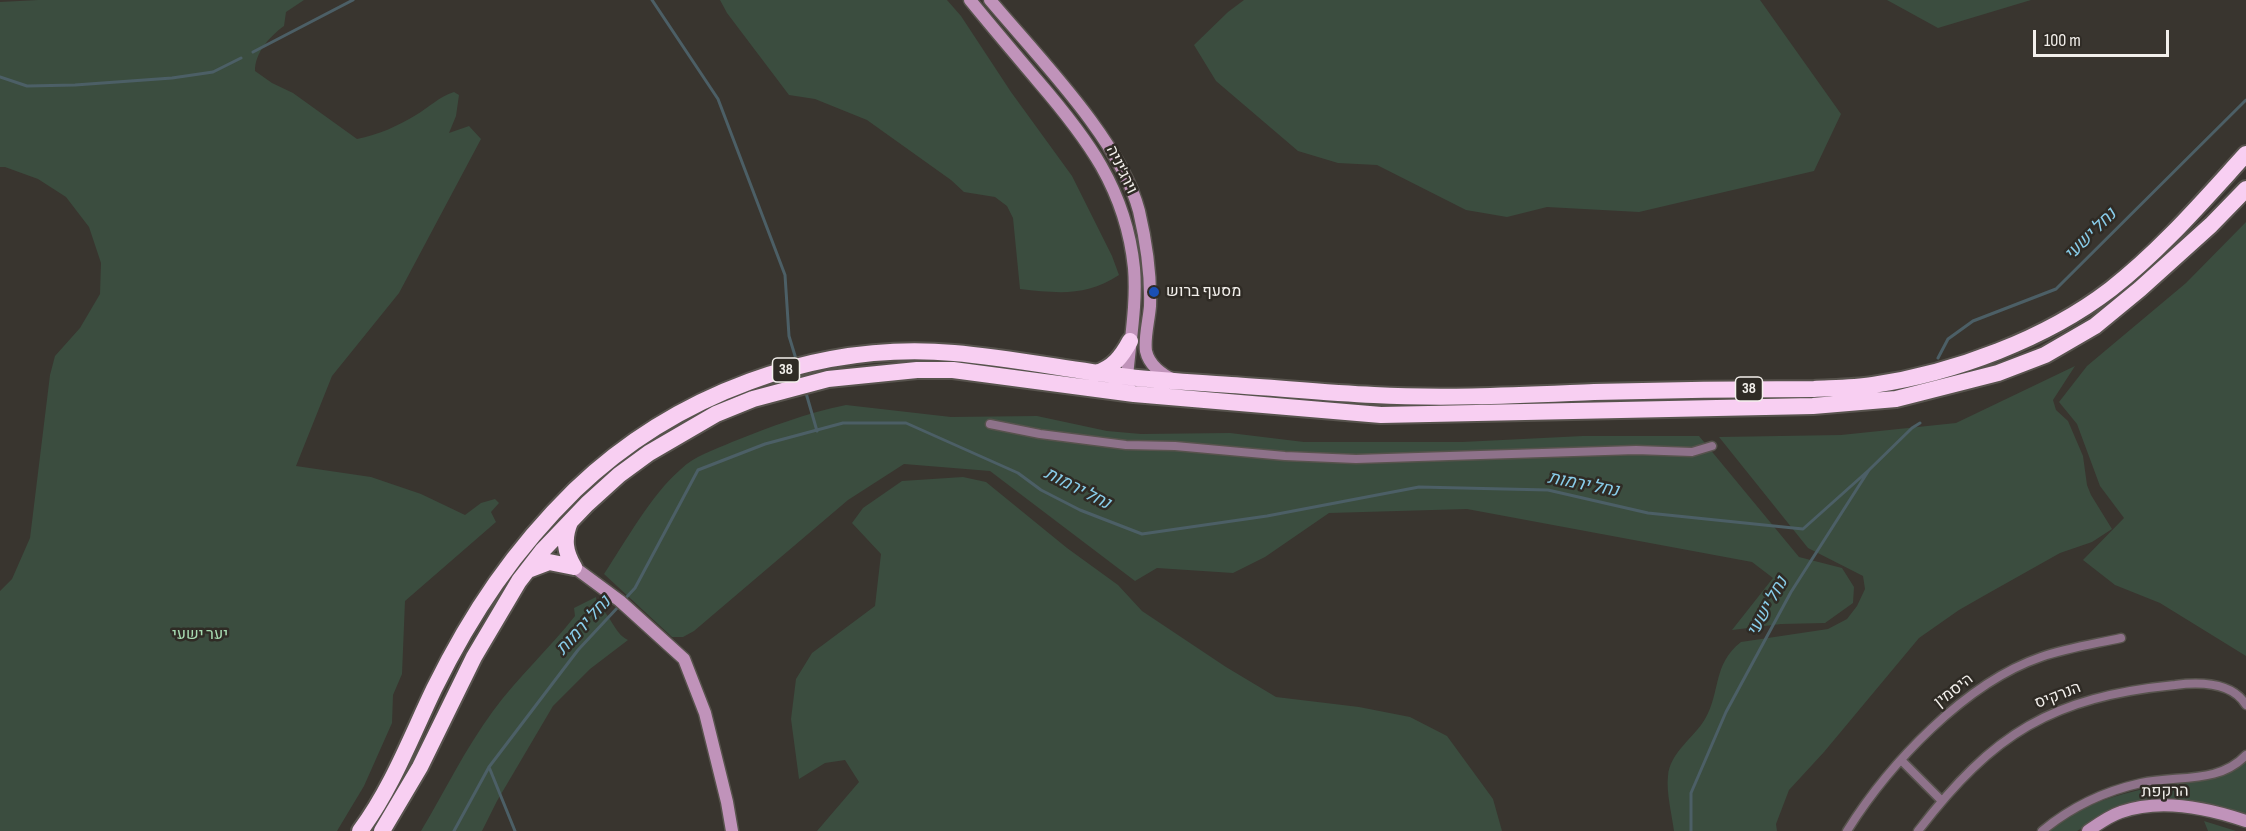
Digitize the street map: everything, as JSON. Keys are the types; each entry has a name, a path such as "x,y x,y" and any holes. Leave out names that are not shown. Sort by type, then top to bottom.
{"highway":[{"name":"38","path":"360,831 401,761 435,687 503,571 528,539 609,460 673,417 708,398 778,372 825,361 876,354 952,353 1127,377 1377,395 1814,389 1872,385 1966,363 1995,353 2067,319 2110,290 2148,258 2184,223 2246,154"},
{"name":"38","path":"382,831 420,767 474,657 527,570 570,521 619,475 681,432 753,399 828,379 907,371 953,370 1134,394 1381,415 1813,406 1896,399 1998,373 2045,355 2095,326 2140,290 2211,225 2246,189"},
{"path":"1096,373 1117,361 1130,341"},
{"path":"570,521 565,543 574,567"},
{"path":"527,570 549,562 574,567"}],"street":[{"name":"וירג'יניה","path":"970,0 1072,121 1096,154 1110,181 1121,208 1131,249 1134,284 1127,377 1134,394"},
{"name":"וירג'יניה","path":"990,0 1084,112 1128,181 1138,210 1147,258 1150,292 1146,352 1152,363 1175,381"},
{"path":"990,424 1040,434 1126,445 1175,446 1285,456 1344,458 1636,450 1692,452 1712,446"},
{"path":"574,567 620,601 684,658 705,713 732,831"},
{"name":"היסמין","path":"1847,831 1901,760 1970,694 2040,657 2121,638"},
{"name":"הנרקיס","path":"1918,831 1973,767 2017,732 2035,721 2083,701 2149,687 2208,684 2221,686 2233,692 2246,705"},
{"path":"2042,831 2071,811 2105,793 2165,779 2217,774 2230,769 2246,755"},
{"path":"1901,760 1942,801"},
{"name":"הרקפת","path":"2088,831 2121,812 2152,806 2183,806 2223,813 2246,821"}],"green space":[{"name":"יער ישעי","path":"304,0 286,12 284,26 264,46 257,58 255,71 272,83 293,93 357,139 395,126 454,92 459,95 456,116 449,133 469,126 481,139 399,293 332,376 296,466 371,477 421,494 465,515 481,503 495,499 499,503 491,512 496,522 405,601 402,674 393,695 392,723 364,786 337,831 0,831 0,591 12,579 30,538 50,375 55,356 80,328 100,294 101,263 89,227 66,197 38,179 0,167 0,2"},
{"path":"720,0 947,0 961,16 1011,92 1072,176 1112,256 1119,275 1095,287 1071,292 1020,289 1013,218 1007,206 995,197 964,192 951,180 867,120 815,99 789,95 727,13"},
{"path":"1244,0 1760,0 1841,114 1814,171 1639,212 1547,207 1507,217 1466,210 1377,165 1338,163 1298,151 1216,81 1194,45"},
{"path":"1887,0 2031,0 1938,28"},
{"path":"2246,222 2246,656 2160,603 2115,585 2083,560 2124,518 2100,486 2077,424 2059,402 2087,366 2186,283"},
{"path":"2075,366 2053,400 2056,410 2068,421 2083,456 2087,485 2091,495 2112,529 2092,542 2060,553 1987,594 1919,638 1824,752 1789,790 1776,824 1777,831 1674,831 1668,789 1670,767 1678,752 1705,719 1721,669 1732,651 1741,642 1828,629 1847,619 1857,606 1865,589 1863,576 1808,548 1719,437 1841,435 1956,423"},
{"path":"846,405 951,417 1037,416 1107,431 1141,434 1230,433 1304,442 1462,442 1583,436 1699,436 1799,557 1842,568 1854,587 1853,603 1825,623 1781,624 1732,630 1773,578 1752,562 1467,509 1329,513 1265,557 1233,573 1157,568 1135,581 990,471 904,464 848,500 694,631 683,637 672,637 604,574 659,492 686,465 711,451 774,426"},
{"path":"963,477 986,482 1067,548 1118,585 1142,611 1276,697 1359,707 1410,717 1447,736 1493,799 1502,831 817,831 859,782 845,760 825,763 799,779 791,719 796,679 812,653 875,606 881,554 852,523 863,508 902,481"},
{"path":"596,597 597,606 602,609 619,633 628,640 590,669 553,706 482,831 421,831 464,755 493,711 575,616 574,608"},
{"path":"2246,761 2246,815 2222,807 2183,800 2120,809 2077,831 2047,831 2088,806 2134,791 2230,773"},
{"path":"2204,821 2236,831 2208,831"}],"waterway":[{"path":"253,52 353,0"},
{"path":"652,0 718,99 785,275 789,336 796,359"},
{"path":"0,77 27,86 172,78 213,72 241,58"},
{"name":"נחל ישעי","path":"1938,358 1948,339 1973,321 2056,289 2246,100"},
{"path":"806,393 817,431"},
{"name":"נחל ירמות","path":"623,601 635,588 698,470 765,444 843,423 906,423 1018,473 1041,490 1080,510 1142,534 1267,516 1419,487 1548,490 1648,513 1803,529 1869,470"},
{"name":"נחל ישעי","path":"1691,831 1691,793 1726,712 1791,592 1869,470 1920,423"},
{"name":"נחל ירמות","path":"454,831 489,767 578,650 619,606"},
{"path":"489,767 515,831"}],"place":[{"name":"מסעף ברוש","path":"1154,292"}]}
